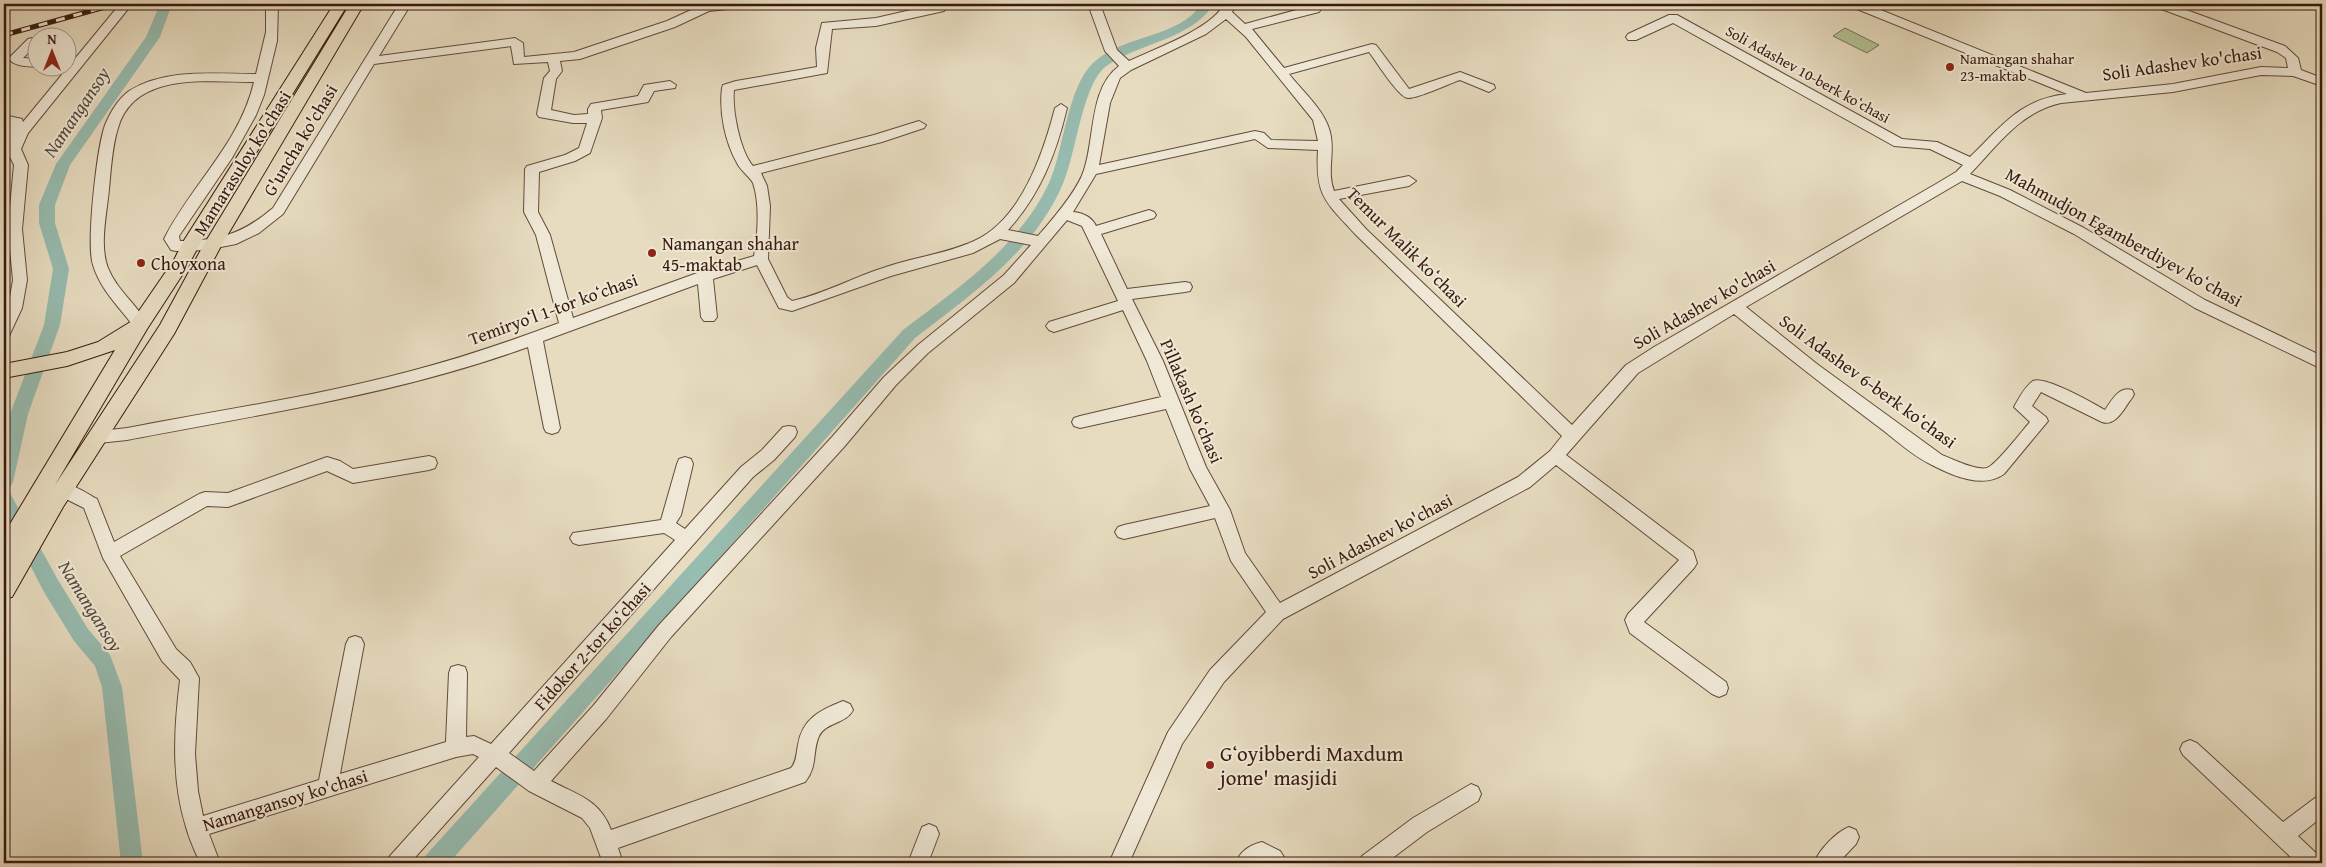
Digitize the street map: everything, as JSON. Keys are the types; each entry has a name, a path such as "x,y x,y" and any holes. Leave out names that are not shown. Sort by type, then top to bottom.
{"main road":[{"name":"Mamarasulov ko'chasi","path":"52,497 140,324 182,262 189,246 341,4"},
{"name":"Mamarasulov ko'chasi","path":"52,497 99,436 167,329 212,246 357,4"},
{"path":"4,371 67,359 105,347 140,324"},
{"path":"4,553 52,497"},
{"path":"6,585 52,497"}],"street":[{"path":"78,58 126,4"},
{"path":"189,246 176,246 171,239 240,133 260,89 261,78 273,39 272,4"},
{"name":"G'uncha ko'chasi","path":"189,246 212,246 242,236 260,226 278,211 405,4"},
{"path":"942,4 940,8 876,22 826,26 822,48 823,70 729,87 727,90 732,128 743,163 749,172 758,178 761,189 764,233 761,259 784,304 792,306 801,304 895,269 968,248 999,233 1016,214 1041,171 1055,136 1061,108"},
{"path":"1094,4 1111,51 1125,64"},
{"path":"1243,28 1315,10 1311,4"},
{"path":"1856,4 2059,85 2084,97"},
{"path":"2160,4 2286,52 2294,59 2295,72"},
{"path":"370,61 516,42 520,62 576,56 671,24 706,8 724,6"},
{"path":"531,780 600,712 665,631 838,442 890,381 930,343 1009,279 1035,241 1064,215 1091,170 1110,83 1114,76 1125,64 1202,31 1228,9"},
{"name":"Temur Malik koʻchasi","path":"1228,9 1319,119 1324,129 1323,175 1330,196 1361,232 1572,435"},
{"name":"Soli Adashev 10-berk koʻchasi","path":"1632,37 1673,18 1899,143 1932,145 1966,169"},
{"path":"28,46 15,59 18,62 28,62"},
{"path":"1282,72 1369,48 1375,51 1393,74 1403,91 1408,94 1460,76 1489,88"},
{"path":"554,58 556,67 550,78 544,114 560,115 573,120 595,118"},
{"name":"Soli Adashev ko'chasi","path":"1118,863 1175,738 1217,676 1277,613 1524,482 1556,456 1572,435 1632,369 1659,351 1736,308 1966,169 2029,108 2061,99 2173,88 2261,71 2295,72 2322,82"},
{"path":"140,324 107,283 97,256 110,130 115,119 122,106 132,96 148,88 200,77 219,79 261,78"},
{"path":"9,149 62,78"},
{"path":"568,325 543,235 531,212 532,169 570,158 585,150 595,118 594,109 596,107 643,99 649,88 670,85"},
{"path":"4,119 17,122 6,139 9,149 21,165 15,229 20,280 15,308 4,332"},
{"path":"749,172 775,163 885,136 919,125"},
{"path":"1091,170 1255,135 1268,144 1325,146"},
{"name":"Mahmudjon Egamberdiyev koʻchasi","path":"1966,169 1997,189 2126,258 2200,304 2322,362"},
{"path":"1330,196 1409,181"},
{"name":"Pillakash koʻchasi","path":"1064,215 1078,217 1088,223 1155,361 1198,469 1221,510 1238,556 1262,594 1277,613"},
{"path":"1092,232 1150,215"},
{"path":"999,233 1035,241"},
{"name":"Temiryoʻl 1-tor koʻchasi","path":"99,436 126,434 335,394 411,377 466,361 705,276 761,259"},
{"path":"705,276 709,317"},
{"path":"1054,326 1124,299 1185,287"},
{"name":"Soli Adashev 6-berk koʻchasi","path":"1736,308 1811,368 1936,460 1973,474 1991,474 1998,469 2040,421 2022,407 2037,386 2042,386 2108,418 2126,394"},
{"path":"534,337 552,428"},
{"path":"1080,422 1172,402"},
{"name":"Fidokor 2-tor koʻchasi","path":"397,863 497,757 747,472 768,456 789,432"},
{"path":"1556,456 1687,556 1688,562 1634,620 1636,627 1719,688"},
{"path":"109,553 205,498 228,500 327,464 336,466 349,476 354,476 430,463"},
{"path":"666,526 672,515 685,464"},
{"name":"Namangansoy ko'chasi","path":"52,497 91,504 109,553 169,655 183,668 190,678 184,723 188,802 196,828 456,748 474,745 497,757 531,780 589,811 598,822 613,863"},
{"path":"1124,532 1221,510"},
{"path":"579,538 666,526 688,539"},
{"path":"328,787 355,644"},
{"path":"456,748 458,673"},
{"path":"606,842 798,775 804,766 808,736 813,728 819,722 843,710"},
{"path":"2190,749 2312,863"},
{"path":"1369,863 1420,825 1472,794"},
{"path":"2282,835 2322,805"},
{"path":"196,828 210,863"},
{"path":"918,863 929,834"},
{"path":"1824,863 1849,837"},
{"path":"1246,863 1253,855 1264,852 1269,854 1278,863"}],"green space":[{"path":"1845,28 1879,45 1867,53 1833,36"}],"waterway":[{"name":"Namangansoy","path":"4,482 19,414 52,325 61,269 47,223 47,205 63,164 153,37 166,4"},
{"path":"434,863 909,334 972,285 1011,248 1028,228 1043,207 1056,183 1079,104 1091,75 1098,66 1124,51 1189,23 1201,15 1208,4"},
{"name":"Namangansoy","path":"4,498 51,586 81,635 103,661 112,687 132,863"}],"railway":[{"path":"4,35 116,4"}],"place":[{"name":"Namangan shahar 23-maktab","path":"1950,67"},
{"name":"Namangan shahar 45-maktab","path":"652,253"},
{"name":"Choyxona","path":"141,263"},
{"name":"Gʻoyibberdi Maxdum jome' masjidi","path":"1210,765"}]}
